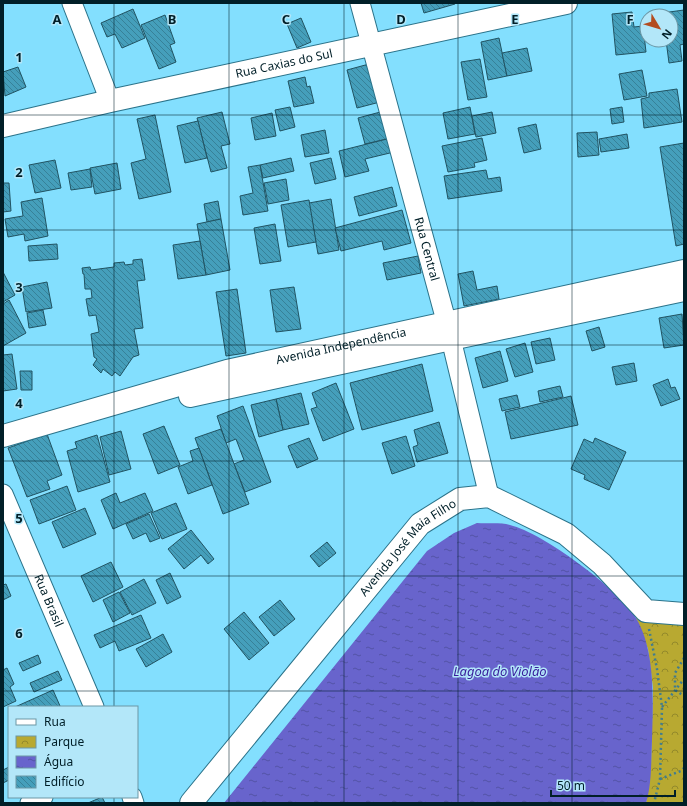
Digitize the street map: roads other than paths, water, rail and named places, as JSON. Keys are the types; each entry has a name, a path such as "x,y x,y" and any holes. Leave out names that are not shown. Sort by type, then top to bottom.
{"street":[{"path":"72,3 110,101"},
{"name":"Rua Central","path":"360,3 448,331 489,496"},
{"name":"Rua Caxias do Sul","path":"3,126 110,101 566,3"},
{"name":"Avenida Independência","path":"628,293 684,271"},
{"name":"Avenida Independência","path":"3,437 229,379 448,331 628,293 684,290"},
{"name":"Rua Brasil","path":"3,494 94,706"},
{"path":"489,496 566,534 602,564 646,611 684,614"},
{"name":"Avenida José Maia Filho","path":"191,803 420,524 460,499 489,496"},
{"path":"30,803 41,798"}],"water":[{"name":"Lagoa do Violão","path":"477,523 510,525 524,530 560,550 614,592 636,618 647,646 653,694 651,772 646,803 224,803 427,551 454,533"}]}
